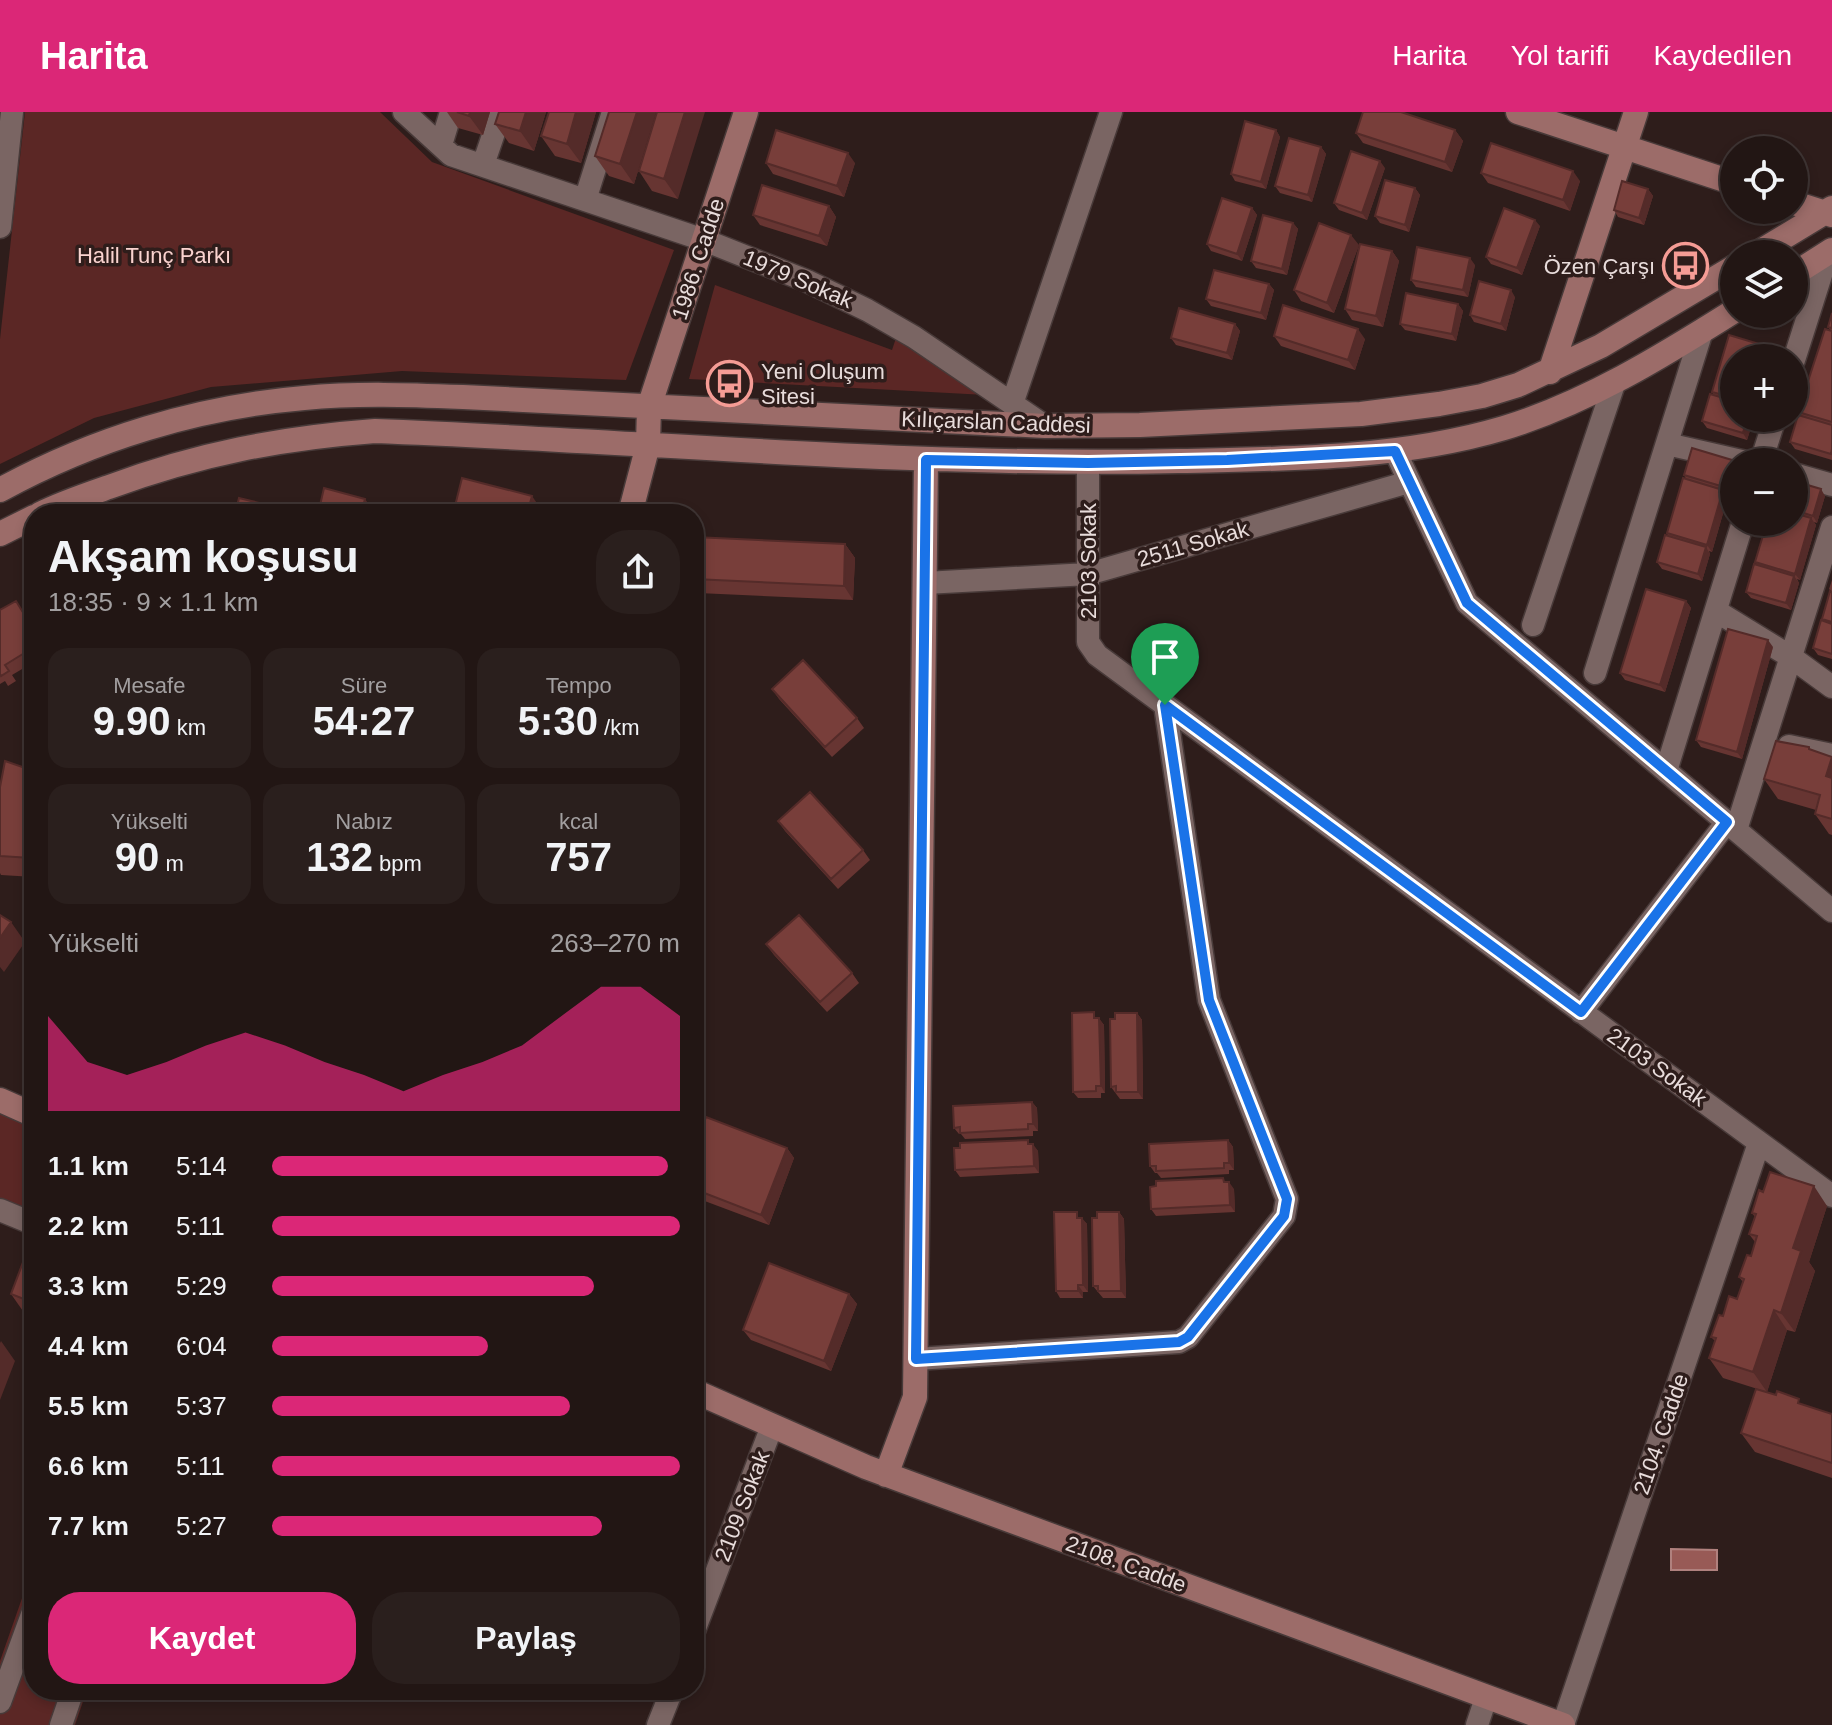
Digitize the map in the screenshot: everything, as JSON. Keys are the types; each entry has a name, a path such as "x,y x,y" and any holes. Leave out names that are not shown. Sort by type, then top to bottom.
{"main road":[{"name":"1986. Cadde","path":"633,504 648,445 649,407 746,112"},
{"path":"1518,112 1720,178"},
{"path":"1550,372 1636,112"},
{"path":"1808,206 1830,212"},
{"path":"1781,240 1830,212"},
{"path":"1808,265 1830,252"},
{"name":"Kılıçarslan Caddesi","path":"0,490 37,470 141,429 224,409 304,398 376,394 1045,426 1140,425 1361,414 1482,396 1550,372 1601,346 1720,275"},
{"name":"Kılıçarslan Caddesi","path":"66,504 142,475 240,447 311,436 390,432 926,460 1088,463 1227,460 1395,451 1456,441 1551,412 1615,381 1720,320"},
{"path":"886,1475 915,1402 926,460"},
{"path":"0,534 24,522"},
{"path":"0,1100 24,1111"},
{"name":"2108. Cadde","path":"704,1395 886,1475 1553,1723"}],"street":[{"path":"0,227 4,146 12,112"},
{"name":"1979 Sokak","path":"404,112 451,155 704,240 807,281 867,310 914,337 1045,426"},
{"path":"441,145 451,112"},
{"path":"483,165 501,112"},
{"path":"585,200 613,112"},
{"path":"1012,404 1111,112"},
{"path":"1799,344 1830,252"},
{"path":"1595,673 1702,331"},
{"path":"1533,625 1615,381"},
{"path":"1667,444 1720,456"},
{"path":"1395,451 1467,603 1832,911"},
{"name":"2103 Sokak","path":"1088,463 1088,642 1092,649 1832,1196"},
{"path":"1808,478 1832,485"},
{"name":"2511 Sokak","path":"925,583 1088,574 1409,482"},
{"path":"1581,1012 1732,826 1765,740 1832,527"},
{"path":"1666,771 1739,536"},
{"path":"1716,611 1791,657 1832,687"},
{"path":"916,1359 1179,1342 1188,1337 1284,1216 1287,1199 1209,1000 1165,705"},
{"path":"1765,740 1832,755"},
{"name":"2104. Cadde","path":"1553,1723 1759,1143"},
{"path":"0,1210 24,1220"},
{"name":"2109 Sokak","path":"704,1605 772,1426"},
{"path":"0,1702 24,1636"},
{"path":"1477,1725 1486,1698"},
{"path":"61,1725 70,1700"},
{"path":"658,1725 668,1700"}],"green space":[{"name":"Halil Tunç Parkı","path":"25,112 380,112 432,162 674,250 626,380 402,371 211,387 94,418 0,464 0,339"},
{"path":"715,285 892,350 896,338 986,395 689,379"},
{"path":"0,1113 24,1124 24,1216 0,1206"},
{"path":"24,1593 24,1700 84,1700 75,1725 0,1725 0,1661"}],"shaded area":[{"path":"1671,1549 1717,1550 1717,1570 1671,1570"}],"building":[{"path":"499,112 526,112 520,131 495,124"},
{"path":"549,112 576,112 567,144 541,136"},
{"path":"609,112 637,112 620,164 595,156"},
{"path":"657,112 685,112 664,179 639,171"},
{"path":"1363,112 1401,112 1455,130 1445,162 1356,133"},
{"path":"1245,121 1276,130 1261,182 1231,174"},
{"path":"776,130 848,153 837,186 766,163"},
{"path":"1289,138 1321,147 1308,195 1275,186"},
{"path":"1491,143 1573,171 1563,200 1481,173"},
{"path":"1351,151 1380,161 1362,213 1334,203"},
{"path":"1385,180 1415,188 1405,225 1375,216"},
{"path":"1622,181 1648,189 1639,218 1614,210"},
{"path":"762,185 829,206 819,236 753,215"},
{"path":"1222,198 1252,208 1237,254 1207,244"},
{"path":"1504,208 1535,220 1517,268 1486,257"},
{"path":"1263,215 1293,223 1282,269 1251,261"},
{"path":"1319,223 1351,235 1327,303 1294,290"},
{"path":"1360,244 1392,251 1376,316 1345,309"},
{"path":"1417,247 1470,258 1463,290 1411,280"},
{"path":"1214,270 1269,284 1261,313 1206,299"},
{"path":"1479,281 1511,290 1501,324 1470,315"},
{"path":"1406,293 1458,304 1452,334 1400,324"},
{"path":"1283,305 1358,329 1348,360 1274,336"},
{"path":"1179,308 1235,324 1227,353 1171,338"},
{"path":"1825,329 1832,331 1832,422 1808,415 1808,381"},
{"path":"1729,335 1759,344 1726,344"},
{"path":"1720,365 1720,394 1712,392"},
{"path":"1710,394 1720,397 1720,426 1702,421"},
{"path":"1808,418 1832,425 1831,454 1790,442 1793,432 1808,432"},
{"path":"1692,448 1720,456 1720,486 1684,475"},
{"path":"462,478 532,496 530,504 456,504"},
{"path":"1683,478 1720,489 1720,500 1707,545 1667,533"},
{"path":"1808,485 1821,489 1813,516 1808,514"},
{"path":"324,488 365,499 364,504 320,504"},
{"path":"239,498 264,504 238,504"},
{"path":"1665,535 1706,547 1698,574 1657,562"},
{"path":"1763,536 1806,536 1795,574 1755,562"},
{"path":"704,537 845,544 844,586 704,579"},
{"path":"1754,564 1794,576 1786,603 1746,592"},
{"path":"1646,589 1686,601 1660,685 1620,673"},
{"path":"1832,592 1832,622 1822,619"},
{"path":"16,601 24,614 24,653 5,665 9,671 1,676 0,674 0,610"},
{"path":"1821,620 1832,624 1832,654 1813,648"},
{"path":"1728,629 1768,640 1737,752 1696,740"},
{"path":"803,660 857,718 825,747 772,689"},
{"path":"1776,741 1809,747 1832,757 1826,776 1832,778 1832,819 1815,814 1820,795 1764,779"},
{"path":"5,761 24,768 24,858 0,856 0,787"},
{"path":"810,792 863,850 831,879 778,821"},
{"path":"0,915 11,922 0,938"},
{"path":"799,915 852,973 820,1002 766,944"},
{"path":"1094,1012 1094,1018 1099,1018 1101,1086 1096,1086 1096,1091 1073,1092 1072,1013"},
{"path":"1115,1013 1137,1013 1138,1092 1116,1092 1116,1086 1111,1087 1110,1019 1115,1019"},
{"path":"1032,1102 1033,1124 1028,1124 1028,1129 960,1133 960,1127 954,1128 953,1106"},
{"path":"706,1117 787,1148 761,1215 704,1193"},
{"path":"1028,1140 1028,1144 1033,1144 1034,1166 955,1170 954,1148 960,1148 960,1143"},
{"path":"1228,1140 1229,1163 1224,1163 1224,1168 1156,1171 1156,1166 1150,1166 1149,1144"},
{"path":"1770,1172 1814,1186 1793,1248 1801,1251 1781,1313 1774,1310 1753,1372 1709,1358 1716,1338 1711,1337 1719,1315 1723,1316 1729,1296 1737,1299 1744,1279 1739,1277 1747,1255 1751,1256 1757,1236 1749,1234 1756,1214 1752,1213 1759,1190 1763,1192"},
{"path":"1223,1178 1224,1182 1229,1182 1230,1205 1151,1209 1150,1187 1156,1186 1156,1181"},
{"path":"1054,1212 1077,1212 1077,1218 1082,1218 1083,1285 1078,1285 1078,1291 1056,1291"},
{"path":"1097,1212 1119,1212 1121,1291 1098,1291 1098,1286 1093,1286 1092,1218 1097,1218"},
{"path":"24,1260 24,1299 11,1294"},
{"path":"769,1263 849,1294 824,1361 743,1330"},
{"path":"1756,1389 1776,1395 1777,1391 1799,1399 1798,1403 1832,1414 1832,1463 1741,1433"}],"place":[{"name":"Özen Çarşı","path":"1686,266"},
{"name":"Yeni Oluşum Sitesi","path":"730,384"}],"route":[{"path":"1395,451 1467,603 1727,822 1581,1012 1165,705 1209,1000 1287,1199 1284,1216 1188,1337 1179,1342 916,1359 926,460 1088,463 1227,460 1395,451"}]}
